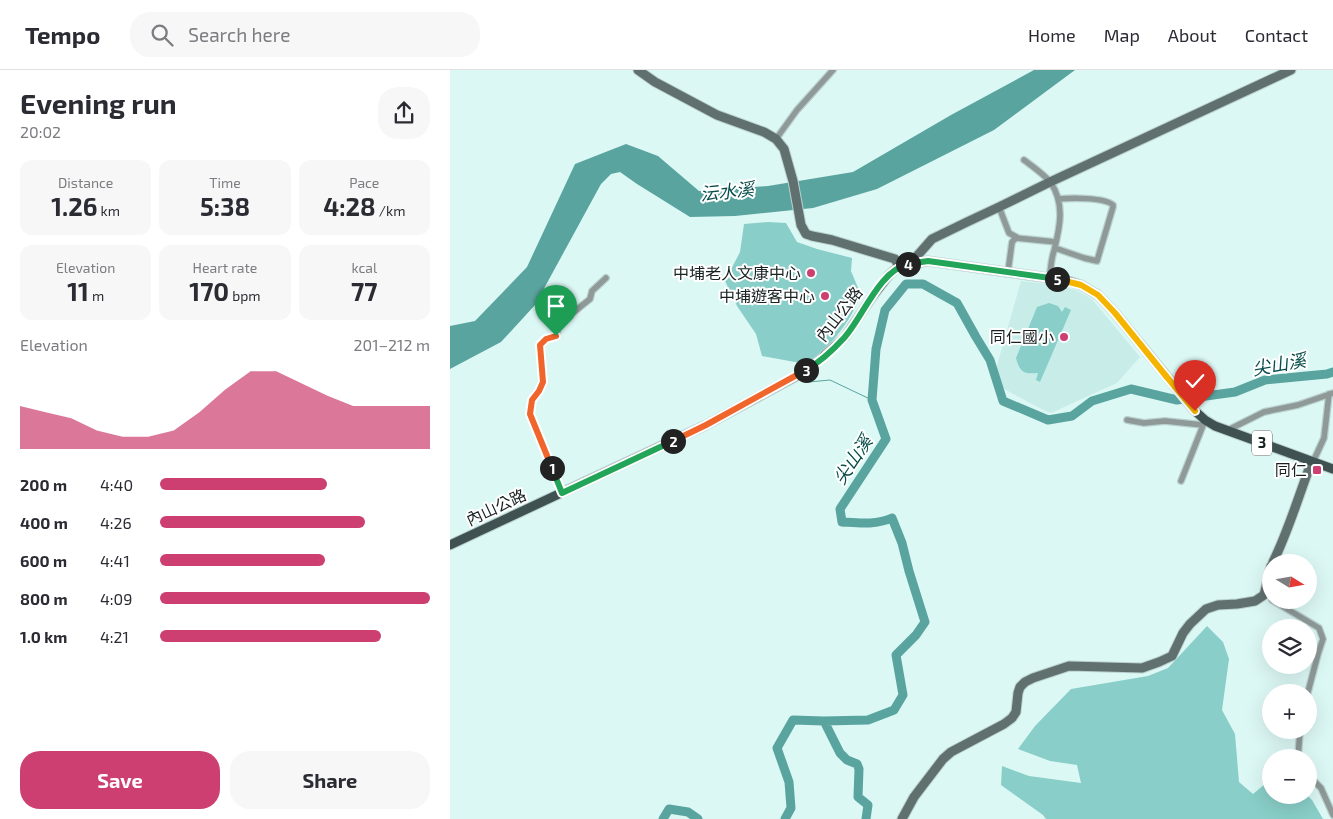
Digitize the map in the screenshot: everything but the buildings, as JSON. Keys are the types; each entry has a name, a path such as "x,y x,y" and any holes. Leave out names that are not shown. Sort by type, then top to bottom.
{"main road":[{"name":"3","path":"899,266 928,261 1065,280 1081,285 1098,295 1115,313 1204,423 1333,469"},
{"name":"內山公路","path":"450,545 706,425 813,366 845,337 872,297 889,275 899,266"}],"street":[{"path":"638,70 655,82 717,115 764,132 776,139 784,149 793,181 801,225 806,234 895,259 899,266"},
{"path":"776,139 797,110 833,70"},
{"path":"910,264 932,239 1291,70"},
{"path":"1024,160 1050,182 1058,199 1061,212 1049,278"},
{"path":"999,207 1009,233 1018,238 1056,245 1084,258 1097,261 1113,205 1108,202 1079,198 1058,199"},
{"path":"1008,272 1012,242 1018,238"},
{"path":"562,493 530,414 532,400 543,382 540,345 546,339 556,336 559,324 590,299 592,291 606,278"},
{"path":"1228,430 1264,412 1298,405 1331,393 1324,438 1310,466 1277,554"},
{"path":"1127,420 1144,423 1165,421 1204,423 1181,481"},
{"path":"902,819 914,797 943,759 951,752 1012,718 1016,712 1018,692 1025,682 1070,666 1142,668 1172,656 1190,624 1206,609 1218,605 1262,600"},
{"path":"1287,609 1319,628 1323,639 1310,684"},
{"path":"1317,784 1321,788 1333,815"}],"shaded area":[{"path":"786,223 797,242 852,258 851,271 861,295 840,332 811,363 762,356 756,334 737,306 725,281 740,252 744,224"},
{"name":"同仁國小","path":"1021,281 1056,285 1076,290 1092,299 1140,357 1117,383 1051,413 997,385 996,369"},
{"path":"1049,303 1058,306 1062,312 1065,307 1071,310 1040,382 1036,380 1038,373 1023,372 1021,370 1016,358 1037,307"},
{"path":"1207,626 1223,642 1229,659 1222,710 1235,734 1239,782 1253,794 1262,786 1262,804 1314,804 1323,819 1046,819 1001,785 1002,766 1029,776 1081,783 1077,765 1050,761 1018,749 1035,726 1071,689 1148,676 1168,668"}],"water":[{"name":"沄水溪","path":"1034,70 1075,70 994,130 877,189 813,208 735,216 690,217 620,172 611,174 601,184 535,305 501,342 450,369 450,326 475,321 527,267 575,164 626,144 658,156 699,191 768,186 853,172 951,115"}],"waterway":[{"name":"尖山溪","path":"785,819 791,808 789,782 777,748 793,720 868,720 894,710 903,695 896,655 916,635 925,622 902,543 892,518 874,523 842,522 840,509 886,439 872,400 876,349 885,310 906,284 923,284 957,303 990,360 1003,401 1048,420 1072,416 1092,401 1131,389 1177,400 1235,392 1265,380 1333,372"},
{"path":"809,382 830,380 872,400"},
{"path":"824,721 840,753 847,760 857,764 859,769 858,797 868,805 866,819"},
{"name":"尖山溪","path":"663,819 669,809 688,812 698,819"}],"place":[{"name":"中埔老人文康中心","path":"811,273"},
{"name":"中埔遊客中心","path":"825,296"},
{"name":"同仁國小","path":"1064,337"},
{"name":"同仁","path":"1317,470"}],"route":[{"path":"556,336 546,339 540,345 543,385 532,400 530,414 562,493 706,425 813,366 845,337 889,275 899,266 928,261 1065,280 1081,285 1098,295 1115,313 1195,411"}]}
